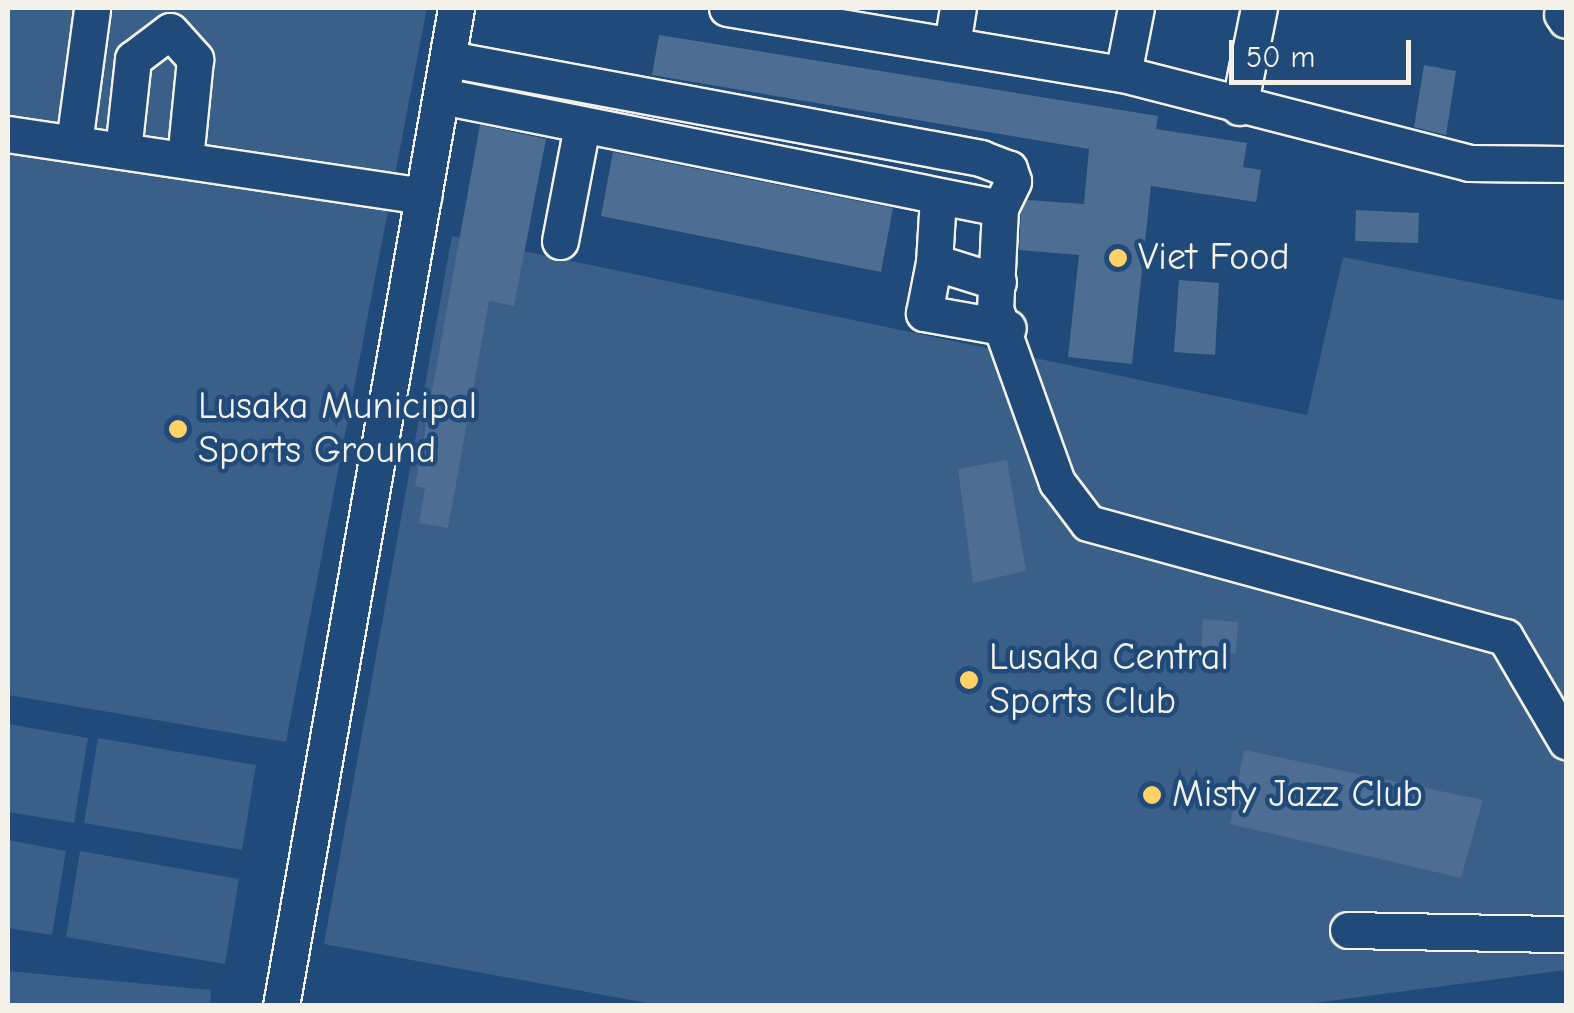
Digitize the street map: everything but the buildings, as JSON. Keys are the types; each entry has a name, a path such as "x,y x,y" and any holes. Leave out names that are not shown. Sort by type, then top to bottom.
{"street":[{"path":"282,1006 456,8"},
{"path":"728,8 1123,74 1470,163 1566,164"},
{"path":"952,46 958,8"},
{"path":"1123,74 1136,8"},
{"path":"1238,106 1259,8"},
{"path":"74,144 92,10"},
{"path":"123,150 132,59 170,31 195,60 185,160"},
{"path":"449,59 981,158 1009,169 1000,208 995,309 1008,328 1057,482 1088,523 1504,637 1566,741"},
{"path":"442,96 564,116 581,131 1000,208"},
{"path":"560,241 581,131"},
{"path":"8,134 423,196"},
{"path":"938,197 934,262 924,313 1008,328"},
{"path":"934,262 998,282"},
{"path":"1348,930 1566,934"}],"shaded area":[{"name":"Lusaka Municipal Sports Ground","path":"8,8 427,8 286,742 8,695"},
{"name":"Lusaka Central Sports Club","path":"452,236 1307,415 1343,257 1566,301 1566,970 1299,1005 664,1006 324,944"},
{"path":"8,724 88,738 74,823 8,812"},
{"path":"98,738 256,765 242,850 84,823"},
{"path":"8,840 66,851 52,935 8,928"},
{"path":"80,851 239,879 225,964 66,937"},
{"path":"8,971 211,990 210,1005 8,1005"}],"place":[{"name":"Viet Food","path":"1118,258"},
{"name":"Lusaka Municipal Sports Ground","path":"178,429"},
{"name":"Lusaka Central Sports Club","path":"969,680"},
{"name":"Misty Jazz Club","path":"1152,795"}]}
